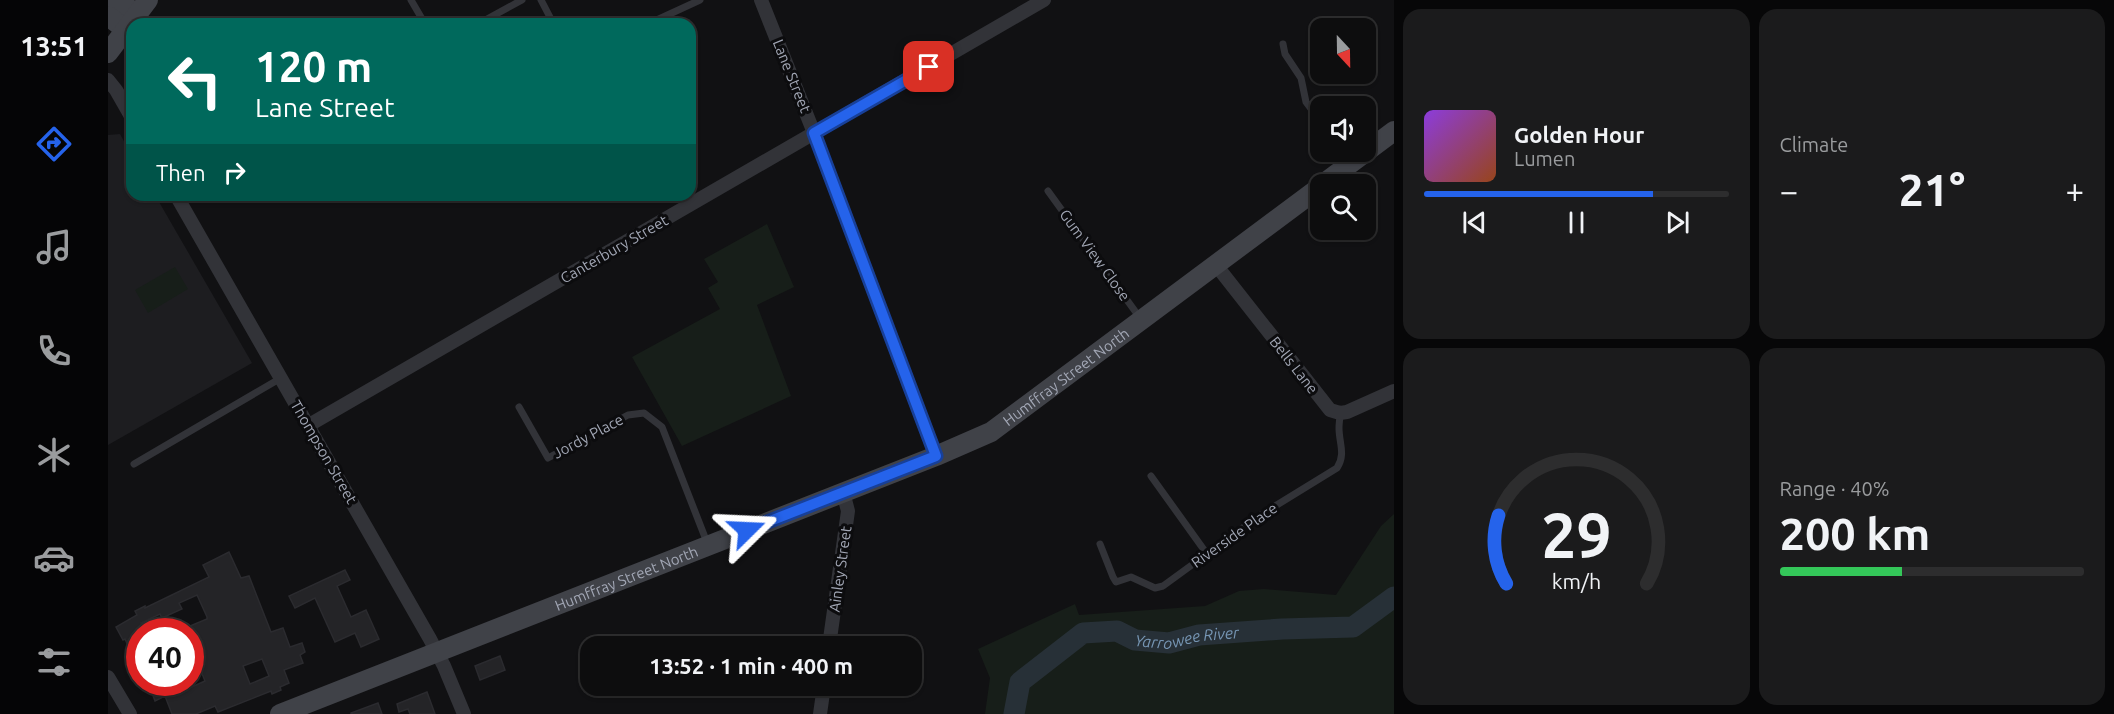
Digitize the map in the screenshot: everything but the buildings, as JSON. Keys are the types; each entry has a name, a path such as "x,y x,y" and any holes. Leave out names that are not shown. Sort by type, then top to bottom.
{"street":[{"path":"116,0 141,9"},
{"name":"Lane Street","path":"761,0 814,133 936,456"},
{"name":"Canterbury Street","path":"309,425 1044,0"},
{"path":"108,16 141,9"},
{"path":"108,53 126,29"},
{"path":"108,80 117,90 126,107"},
{"name":"Humffray Street North","path":"1335,174 1350,160 1394,131"},
{"name":"Humffray Street North","path":"280,714 936,456 997,428 1310,195"},
{"name":"Thompson Street","path":"179,201 437,652 464,714"},
{"name":"Bells Lane","path":"1216,265 1326,406 1340,413"},
{"path":"1340,413 1394,391"},
{"name":"Ainley Street","path":"830,636 848,511 843,492"},
{"path":"108,677 130,714"},
{"path":"820,714 823,696"}],"lane":[{"path":"411,0 421,18"},
{"path":"489,18 522,0"},
{"path":"541,0 550,18"},
{"path":"661,18 700,0"},
{"path":"1282,44 1285,54 1301,78 1306,102 1310,107"},
{"name":"Gum View Close","path":"1048,191 1142,320"},
{"path":"134,464 281,378"},
{"name":"Jordy Place","path":"519,407 548,458 628,415 644,413 662,427 708,545"},
{"name":"Riverside Place","path":"1100,544 1114,580 1118,582 1131,577 1155,588 1163,586 1259,516 1337,468 1343,452 1339,428 1340,413"},
{"path":"1151,476 1207,554"}],"shaded area":[{"path":"120,134 126,145 126,201 158,201 252,363 108,445 108,135"},
{"path":"767,224 794,287 757,305 791,396 682,446 632,357 720,309 708,288 718,282 704,259"},
{"path":"175,267 188,289 148,313 135,290"},
{"path":"1394,514 1394,714 985,714 990,678 978,649 1075,604 1079,615 1205,606 1239,591 1264,589 1336,595 1381,526"}],"waterway":[{"name":"Yarrowee River","path":"1014,714 1020,682 1083,633 1117,631 1135,640 1169,643 1199,635 1353,627 1394,597"}],"route":[{"path":"747,530 936,456 814,133 929,67"}]}
